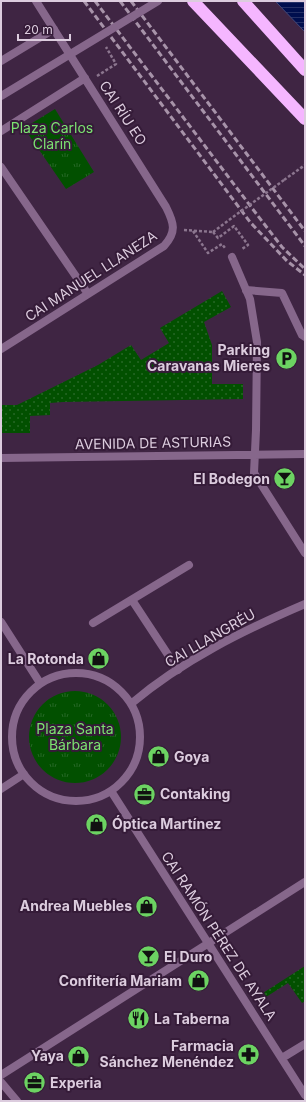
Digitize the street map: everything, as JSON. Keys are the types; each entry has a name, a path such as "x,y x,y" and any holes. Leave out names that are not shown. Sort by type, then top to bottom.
{"highway":[{"path":"193,1 305,119"},
{"path":"243,1 305,70"}],"street":[{"path":"36,1 86,80"},
{"path":"1,96 158,1"},
{"path":"1,61 54,29"},
{"name":"CAI RÍU EO","path":"1,131 86,80 166,207 172,218 174,228"},
{"path":"1,167 88,294"},
{"name":"CAI MANUEL LLANEZA","path":"1,348 164,246 171,239 174,228"},
{"path":"232,257 250,299 257,342 254,473 305,553"},
{"path":"246,290 282,292 302,335 305,337"},
{"name":"AVENIDA DE ASTURIAS","path":"1,458 305,454"},
{"path":"93,623 189,565"},
{"path":"132,600 178,670"},
{"name":"CAI LLANGRÉU","path":"132,703 149,689 178,670 255,625 305,604"},
{"path":"1,622 40,683"},
{"path":"80,672 101,676 119,687 132,703 140,721 141,741 137,760 127,777 111,791 95,799 75,802 55,798 37,789 24,774 14,756 12,736 15,715 25,697 40,683 59,674 80,672"},
{"path":"1,789 24,774"},
{"name":"CAI RAMÓN PÉREZ DE AYALA","path":"111,791 207,944 305,1095"},
{"path":"1,1075 305,882"},
{"path":"282,1058 305,1044"},
{"path":"1,1082 17,1101"}],"path":[{"path":"86,80 116,64 100,36"},
{"path":"213,232 305,165"},
{"name":"CAI MANUEL LLANEZA","path":"174,228 213,232 218,238 234,226 245,240"},
{"path":"193,231 208,253 222,244"}],"green space":[{"name":"Plaza Carlos Clarín","path":"55,109 94,172 66,189 24,128"},
{"path":"222,291 231,307 204,322 212,345 212,384 243,384 243,399 50,403 50,415 30,416 30,433 1,433 1,405 17,405 98,365 131,345 141,360 169,343 160,328"},
{"name":"Plaza Santa Bárbara","path":"75,691 92,695 107,705 117,720 121,737 117,754 107,769 92,779 75,783 58,779 43,769 33,754 29,737 33,720 43,705 58,695"},
{"path":"305,966 305,1001 302,1003 288,983 266,997 263,993"}],"shaded area":[{"path":"275,1 305,1 305,32 276,2"}],"railway":[{"path":"84,1 250,222 287,261 305,275"},
{"path":"95,1 282,247 305,269"},
{"path":"120,1 305,246"},
{"path":"131,1 305,231"}],"place":[{"name":"Parking Caravanas Mieres","path":"286,358"},
{"name":"El Bodegon","path":"285,479"},
{"name":"La Rotonda","path":"99,659"},
{"name":"Goya","path":"159,757"},
{"name":"Contaking","path":"144,794"},
{"name":"Óptica Martínez","path":"97,824"},
{"name":"Andrea Muebles","path":"147,906"},
{"name":"El Duro","path":"149,957"},
{"name":"Confitería Mariam","path":"198,981"},
{"name":"La Taberna","path":"138,1019"},
{"name":"Farmacia Sánchez Menéndez","path":"249,1054"},
{"name":"Yaya","path":"79,1056"},
{"name":"Experia","path":"35,1083"}]}
